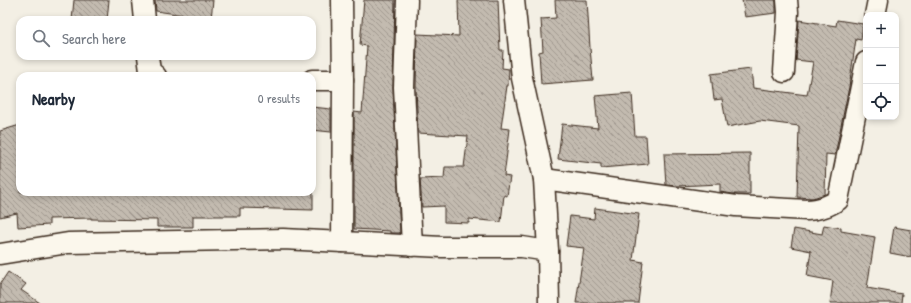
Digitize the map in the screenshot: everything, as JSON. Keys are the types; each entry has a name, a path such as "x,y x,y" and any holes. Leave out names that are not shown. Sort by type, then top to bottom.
{"street":[{"path":"143,0 145,16"},
{"path":"342,0 342,242"},
{"path":"407,0 404,87 412,246"},
{"path":"514,0 522,78 544,179 549,303"},
{"path":"784,72 788,12 787,0"},
{"path":"876,12 878,0"},
{"path":"149,60 151,72"},
{"path":"544,179 736,206 807,210 829,206 838,200 863,77"},
{"path":"316,80 343,80"},
{"path":"0,254 68,243 282,239 442,247 522,247 548,251"}],"building":[{"path":"74,0 109,0 107,16 72,16"},
{"path":"155,0 213,0 211,16 190,16 156,11"},
{"path":"364,0 395,0 393,88 400,233 354,229 354,112 362,113 367,46 360,45"},
{"path":"458,0 498,0 500,50 503,50 502,68 509,69 508,86 501,128 510,129 504,176 510,177 507,196 504,195 501,222 469,219 469,223 444,222 444,206 422,207 420,179 444,178 445,167 464,167 468,136 418,133 416,87 417,34 459,36"},
{"path":"555,0 587,0 593,80 541,84 539,52 543,51 541,19 556,18"},
{"path":"742,0 776,0 776,13 745,17"},
{"path":"799,20 836,26 837,20 863,24 861,40 856,39 849,87 835,155 826,154 825,194 813,198 797,197 799,126 760,121 727,127 722,99 714,100 711,74 751,69 753,88 807,95 813,62 796,60"},
{"path":"632,93 635,136 646,136 648,164 601,168 601,164 558,159 562,124 598,128 595,96"},
{"path":"316,107 331,109 331,132 316,130"},
{"path":"16,126 16,196 313,196 313,210 240,208 240,216 193,216 193,227 157,227 157,220 91,218 49,219 49,225 18,227 17,213 0,217 0,131"},
{"path":"750,153 750,194 720,192 720,184 677,186 666,185 664,154"},
{"path":"595,208 639,214 633,260 643,262 638,303 576,303 584,248 566,246 570,216 594,219"},
{"path":"824,225 841,228 841,231 875,237 867,288 902,294 901,303 830,303 833,281 807,276 811,251 791,247 794,229 822,234"},
{"path":"894,227 911,230 911,257 890,253"},
{"path":"8,272 26,284 21,290 40,303 0,303 0,284"}]}
